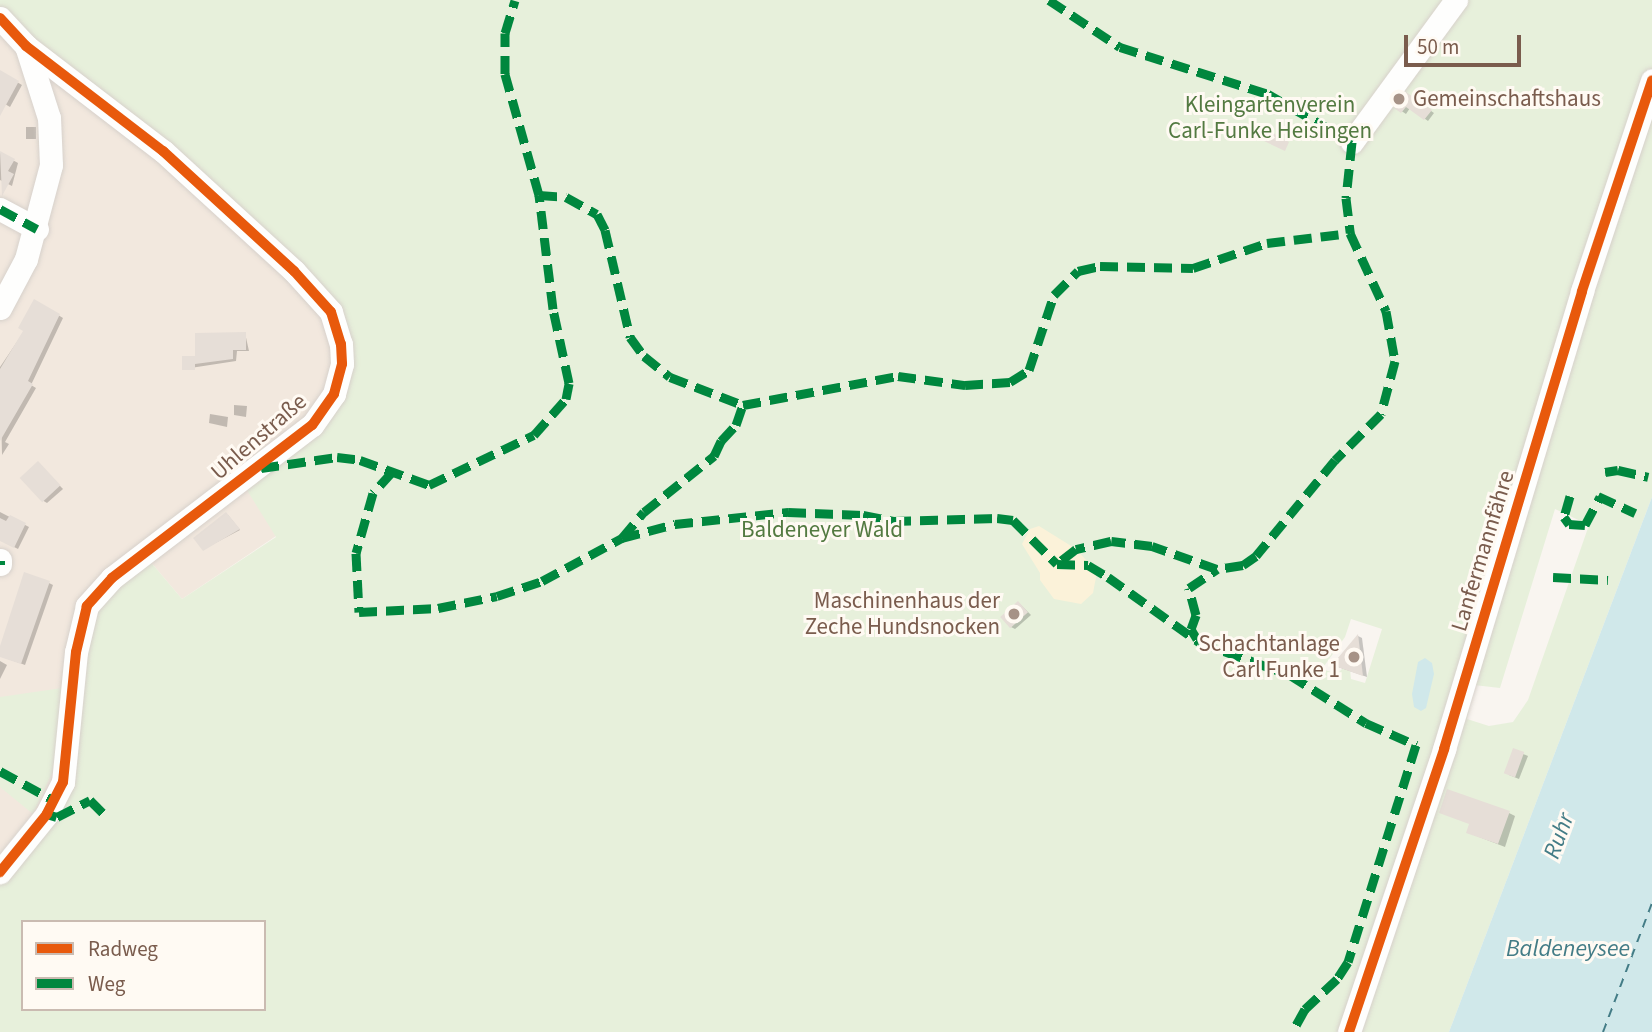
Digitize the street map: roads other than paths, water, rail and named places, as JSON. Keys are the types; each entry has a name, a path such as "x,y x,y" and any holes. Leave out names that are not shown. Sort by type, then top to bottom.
{"street":[{"path":"1352,142 1456,0"},
{"name":"Uhlenstraße","path":"0,18 26,46 163,151 294,271 331,312 341,344 342,364 334,394 312,425 112,578 87,606 76,652 63,782 47,814 0,871"},
{"path":"0,308 37,229 47,189 51,143 43,93 26,46"},
{"name":"Lanfermannfähre","path":"1349,1032 1444,749 1582,290 1652,80"},
{"path":"0,209 37,229"}],"water":[{"name":"Baldeneysee","path":"1652,497 1652,1032 1449,1032"},
{"path":"1425,658 1432,663 1434,674 1426,708 1421,711 1414,707 1412,694 1418,662"}],"place":[{"name":"Gemeinschaftshaus","path":"1399,99"},
{"name":"Maschinenhaus der Zeche Hundsnocken","path":"1014,614"},
{"name":"Schachtanlage Carl Funke 1","path":"1354,657"}],"park label":[{"name":"Kleingartenverein Carl-Funke Heisingen","path":"1270,118"},
{"name":"Baldeneyer Wald","path":"822,530"}],"water label":[{"name":"Ruhr","path":"1559,836"}]}
